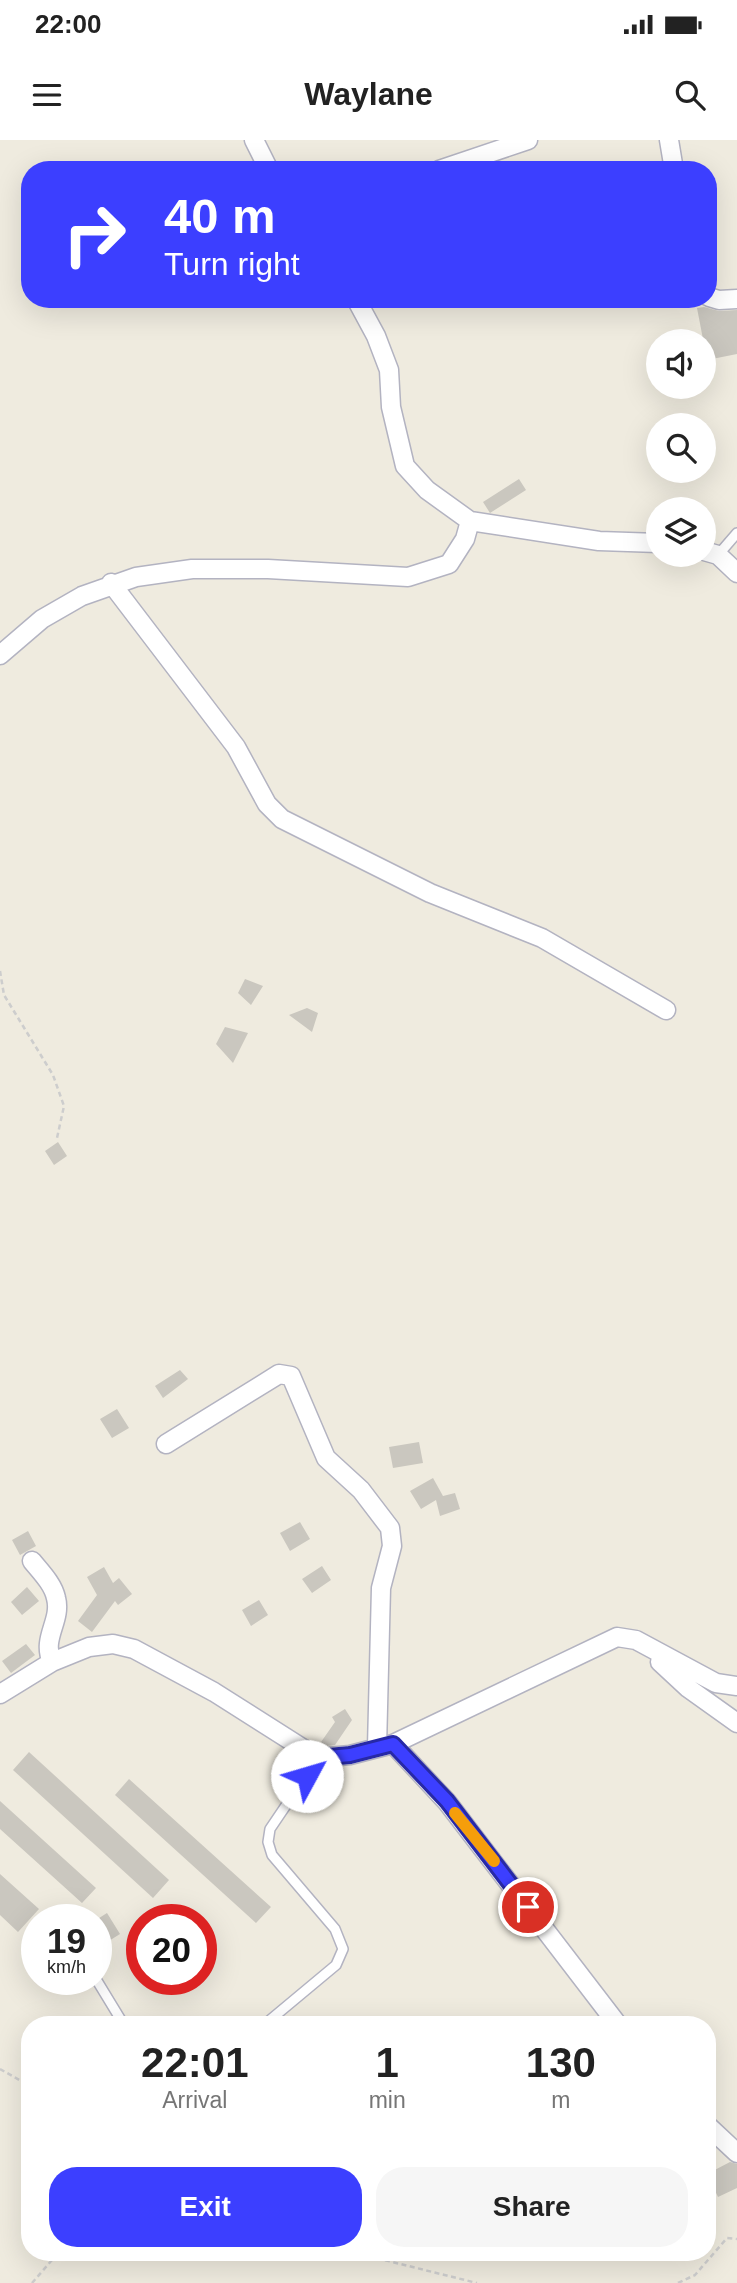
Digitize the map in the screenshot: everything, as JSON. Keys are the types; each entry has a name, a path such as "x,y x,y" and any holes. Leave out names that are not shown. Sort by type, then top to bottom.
{"street":[{"path":"254,140 264,161"},
{"path":"466,161 528,140"},
{"path":"669,140 672,161"},
{"path":"717,299 737,299"},
{"path":"361,308 376,336 389,370 391,407 405,466 427,490 470,521 599,541 646,543"},
{"path":"0,655 42,620 82,596 111,583 192,569 268,569 408,577 449,564 464,539 470,521"},
{"path":"716,557 737,573"},
{"path":"111,583 236,747 267,804 282,819 430,893 542,938 666,1010"},
{"path":"166,1444 279,1374 291,1376 326,1458 361,1489 390,1528 392,1546 381,1588 385,1746 447,1801 611,2016"},
{"path":"32,1561 51,1586 57,1600 46,1645 51,1662"},
{"path":"0,1695 51,1662 89,1647 113,1644 134,1649 214,1692 318,1758 350,1755 385,1746 608,1640 625,1637 636,1640 716,1682 737,1686"},
{"path":"636,1640 688,1688 737,1723"},
{"path":"716,2133 737,2153"}],"lane":[{"path":"716,549 737,533"},
{"path":"275,2016 336,1965 342,1949 335,1929 272,1855 268,1842 270,1829 318,1758"},
{"path":"106,1995 119,2016"}],"path":[{"path":"0,971 4,995 53,1075 64,1106 57,1138"},
{"path":"0,2069 21,2081"},
{"path":"716,2251 727,2238 737,2239"},
{"path":"32,2283 51,2261"},
{"path":"388,2261 477,2283"},
{"path":"678,2283 695,2275 707,2261"}],"building":[{"path":"697,308 737,310 737,354 716,358 716,329 701,329"},
{"path":"519,479 526,490 490,513 483,502"},
{"path":"245,979 263,986 251,1005 238,993"},
{"path":"307,1008 318,1013 312,1032 289,1015"},
{"path":"225,1027 248,1033 233,1063 216,1044"},
{"path":"58,1142 67,1156 54,1165 45,1151"},
{"path":"180,1370 188,1379 163,1398 155,1386"},
{"path":"117,1409 129,1428 112,1438 100,1419"},
{"path":"419,1442 423,1463 393,1468 389,1447"},
{"path":"433,1478 443,1496 455,1493 460,1509 440,1516 436,1500 421,1509 410,1491"},
{"path":"300,1522 310,1539 290,1551 280,1533"},
{"path":"28,1531 36,1546 20,1555 12,1540"},
{"path":"322,1566 331,1580 312,1593 302,1579"},
{"path":"104,1567 113,1583 119,1578 132,1594 118,1605 115,1601 92,1632 78,1621 97,1595 87,1577"},
{"path":"27,1587 39,1601 22,1615 11,1602"},
{"path":"259,1600 268,1615 251,1626 242,1610"},
{"path":"26,1644 35,1655 11,1673 2,1661"},
{"path":"345,1709 352,1720 335,1745 326,1746 321,1742 335,1722 332,1717"},
{"path":"29,1752 169,1880 153,1898 13,1770"},
{"path":"129,1779 271,1907 256,1923 115,1795"},
{"path":"0,1801 96,1888 82,1903 0,1829"},
{"path":"0,1874 33,1904 21,1904 21,1929 18,1932 0,1915"},
{"path":"112,1921 120,1934 112,1939"},
{"path":"730,2162 737,2164 737,2188 718,2197 716,2169"}],"slow traffic":[{"path":"455,1813 494,1861"}],"route":[{"path":"307,1776 318,1758 350,1755 393,1744 447,1801 528,1907"}]}
